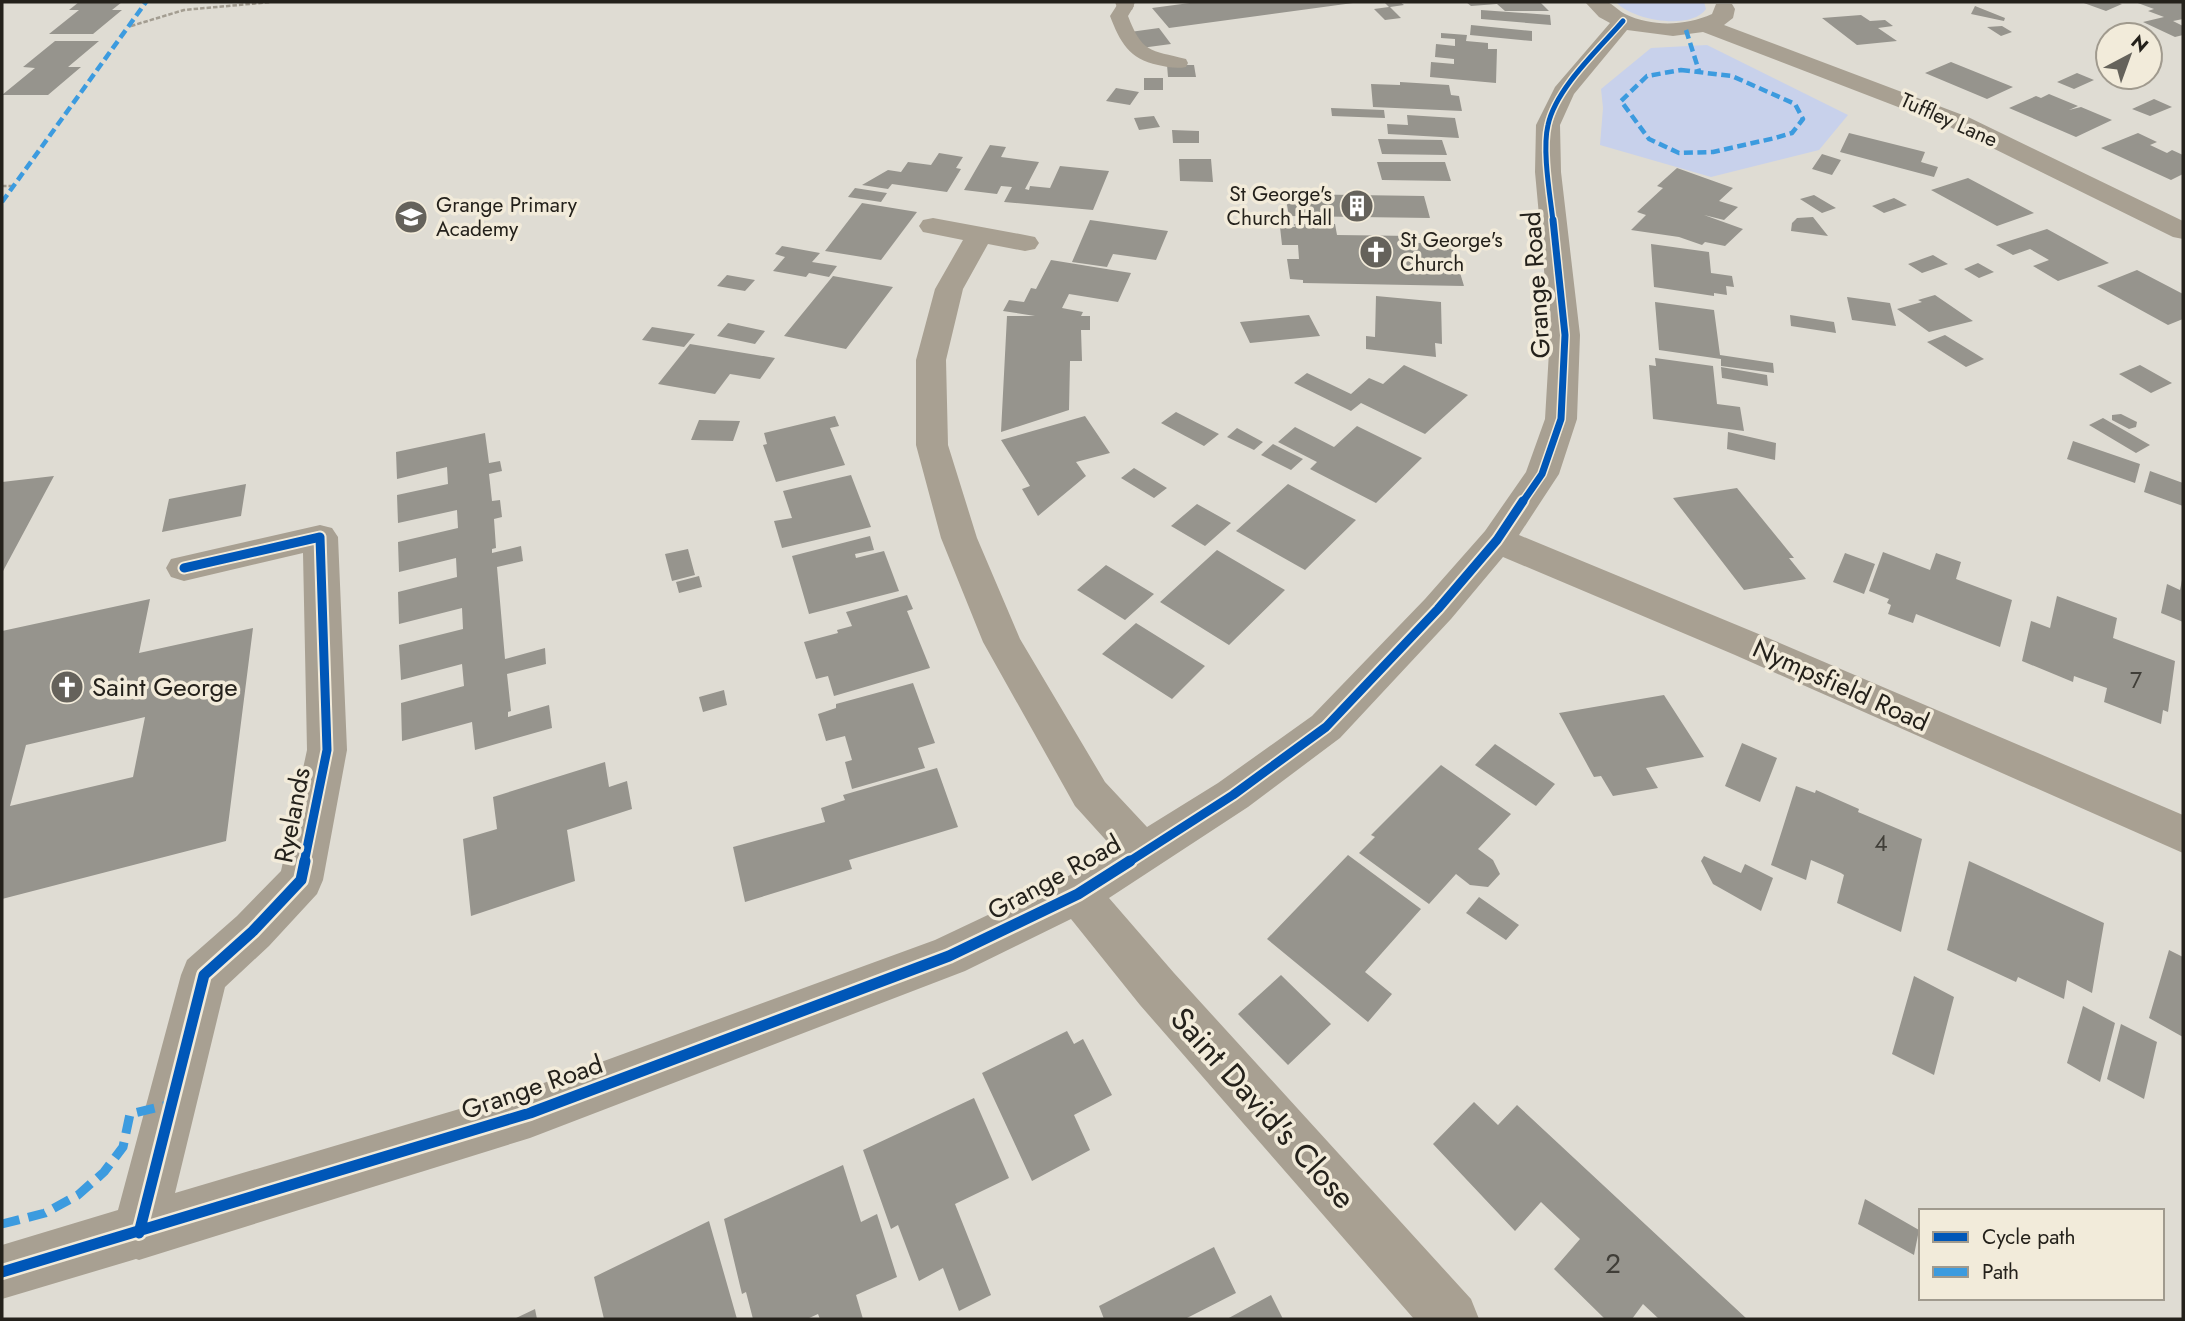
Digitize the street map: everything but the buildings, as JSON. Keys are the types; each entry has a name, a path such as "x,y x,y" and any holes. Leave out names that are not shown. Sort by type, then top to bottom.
{"street":[{"path":"1609,11 1670,30 1708,26 1721,18 1724,8 1719,2"},
{"name":"Grange Road","path":"2,1272 139,1233 530,1113 949,956 1078,894 1233,795 1326,727 1438,609 1497,540 1542,474 1561,419 1565,335 1548,172 1548,125 1563,92 1609,11"},
{"name":"Tuffley Lane","path":"1708,26 1959,122 2183,231"},
{"path":"933,226 1025,243"},
{"path":"979,235 949,289 931,360 932,445 959,538 1002,642 1090,794 1143,852"},
{"name":"Ryelands","path":"139,1233 204,975 253,931 301,880 327,750 320,537 184,568"},
{"name":"Nympsfield Road","path":"1497,540 1748,645 2183,835"},
{"name":"Saint David's Close","path":"1078,894 1157,989 1451,1319"}],"lane":[{"path":"1125,4 1119,16 1127,39 1146,58 1179,63"}],"path":[{"path":"131,26 184,10 271,2"},
{"path":"2,187 12,186"}],"shaded area":[{"path":"1616,2 1704,2 1706,9 1688,20 1661,20 1634,14"},
{"path":"1707,45 1848,115 1819,150 1711,177 1600,145 1603,108 1601,89 1651,48"}],"marked path":[{"path":"2,202 37,151 112,53 146,2"},
{"path":"1686,30 1699,71"},
{"path":"1681,70 1732,76 1795,104 1803,119 1792,133 1775,138 1713,152 1679,153 1649,139 1621,101 1647,76 1681,70"},
{"path":"2,1224 45,1213 78,1195 104,1172 123,1147 130,1114 172,1104"}],"cycle path":[{"path":"2,1272 530,1113 949,956 1078,894 1233,795 1326,727 1438,609 1497,540 1542,474 1561,419 1565,335 1548,172 1548,125 1563,92 1623,21"},
{"path":"139,1233 204,975 253,931 301,880 327,750 320,537 184,568"}],"place":[{"name":"St George's Church Hall","path":"1357,206"},
{"name":"Grange Primary Academy","path":"411,217"},
{"name":"St George's Church","path":"1376,252"},
{"name":"Saint George","path":"67,687"}]}
